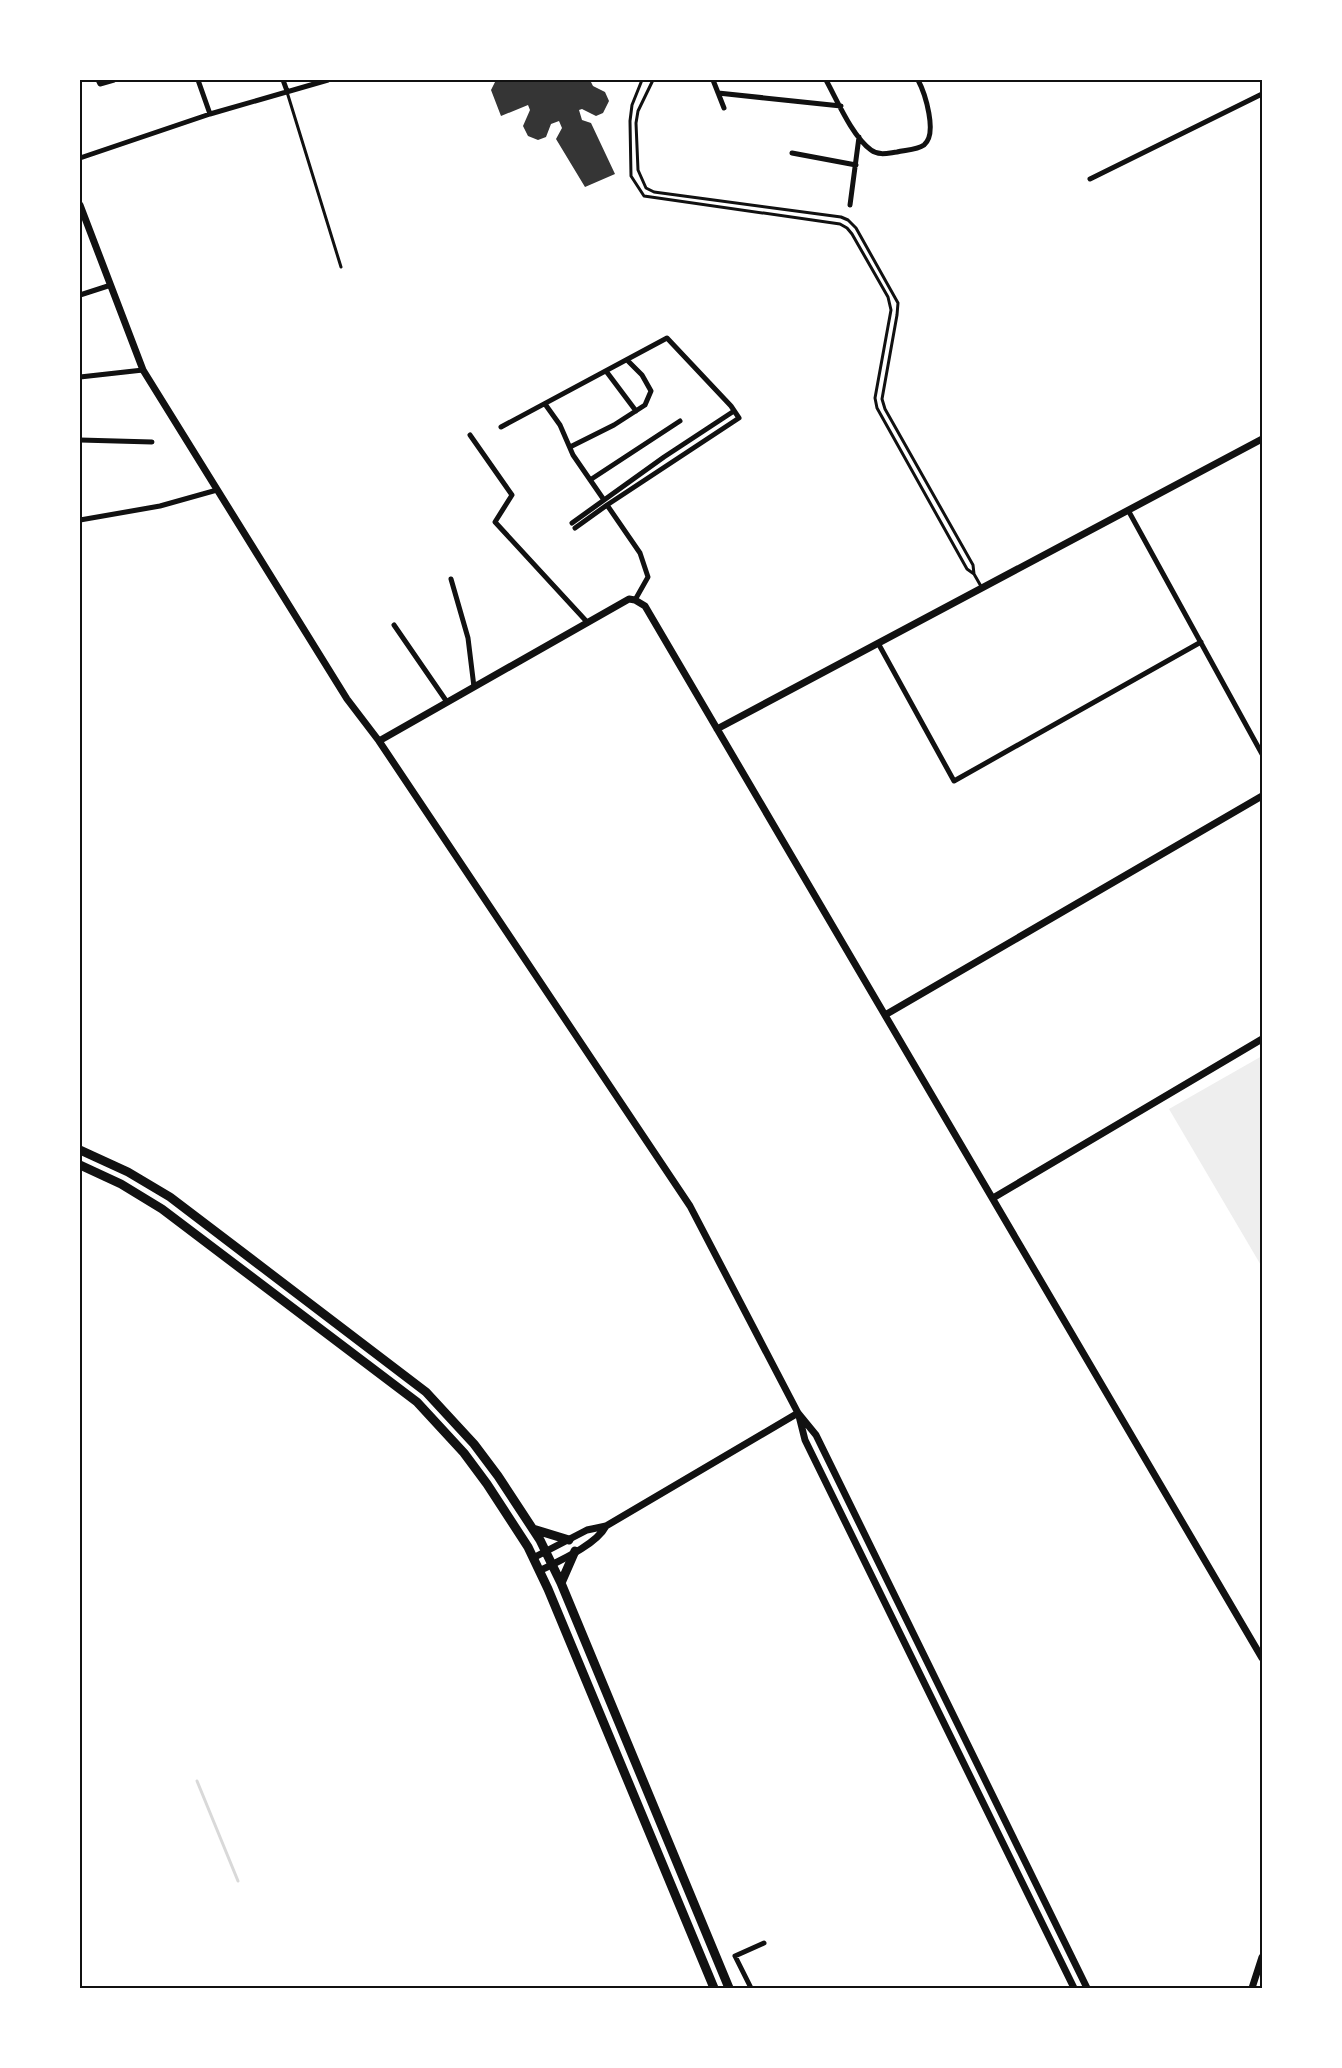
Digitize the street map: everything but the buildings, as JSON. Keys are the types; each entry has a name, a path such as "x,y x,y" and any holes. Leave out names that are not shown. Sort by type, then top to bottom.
{"highway":[{"path":"80,1150 128,1172 170,1197 426,1392 474,1444 532,1529 561,1583 729,1989"},
{"path":"80,1165 121,1184 162,1209 417,1402 475,1468 528,1547 540,1571 714,1989"},
{"path":"532,1529 569,1540"},
{"path":"561,1583 575,1551"}],"street":[{"path":"98,80 100,84 114,80"},
{"path":"198,80 210,114"},
{"path":"283,80 287,91"},
{"path":"80,158 210,114 328,80"},
{"path":"713,80 724,108"},
{"path":"826,80 859,137 871,151 881,155 918,148 925,144 932,129 924,90 918,80"},
{"path":"718,93 841,106"},
{"path":"1090,178 1263,94"},
{"path":"850,206 859,137"},
{"path":"792,153 856,165"},
{"path":"80,205 82,221 111,285 143,370 347,699 379,741 690,1206 798,1413 811,1451 1074,1989"},
{"path":"80,295 111,285"},
{"path":"501,427 668,338 739,418 606,502 574,525"},
{"path":"570,447 614,425 645,405 651,391 642,375 627,360"},
{"path":"80,377 143,370"},
{"path":"606,371 636,411"},
{"path":"545,404 560,425 590,480 640,553 648,577 635,600"},
{"path":"590,480 680,421"},
{"path":"470,435 512,495 495,522 588,622"},
{"path":"717,729 1262,439"},
{"path":"80,440 152,442"},
{"path":"80,520 160,506 217,490"},
{"path":"1128,510 1263,754"},
{"path":"451,579 468,638 474,687"},
{"path":"379,741 628,600 640,602 648,610 1263,1658"},
{"path":"394,625 447,702"},
{"path":"878,643 954,781 1201,642"},
{"path":"885,1015 1263,796"},
{"path":"993,1198 1263,1040"},
{"path":"533,1558 587,1530 606,1526 798,1413"},
{"path":"798,1413 816,1435 1088,1989"},
{"path":"540,1571 602,1534 606,1526"},
{"path":"751,1989 735,1956 764,1943"},
{"path":"1252,1989 1263,1957"}],"lane":[{"path":"642,80 632,105 630,121 631,176 644,196 840,224 852,234 888,297 891,310 875,398 882,418 967,569 974,574"},
{"path":"653,80 638,111 636,123 638,170 646,188 654,192 841,217 852,223 898,303 882,399 885,409 973,565 974,574 982,588"},
{"path":"287,91 341,267"}],"shaded area":[{"path":"1262,1056 1262,1267 1169,1109"}],"waterway":[{"path":"197,1781 238,1881"}]}
